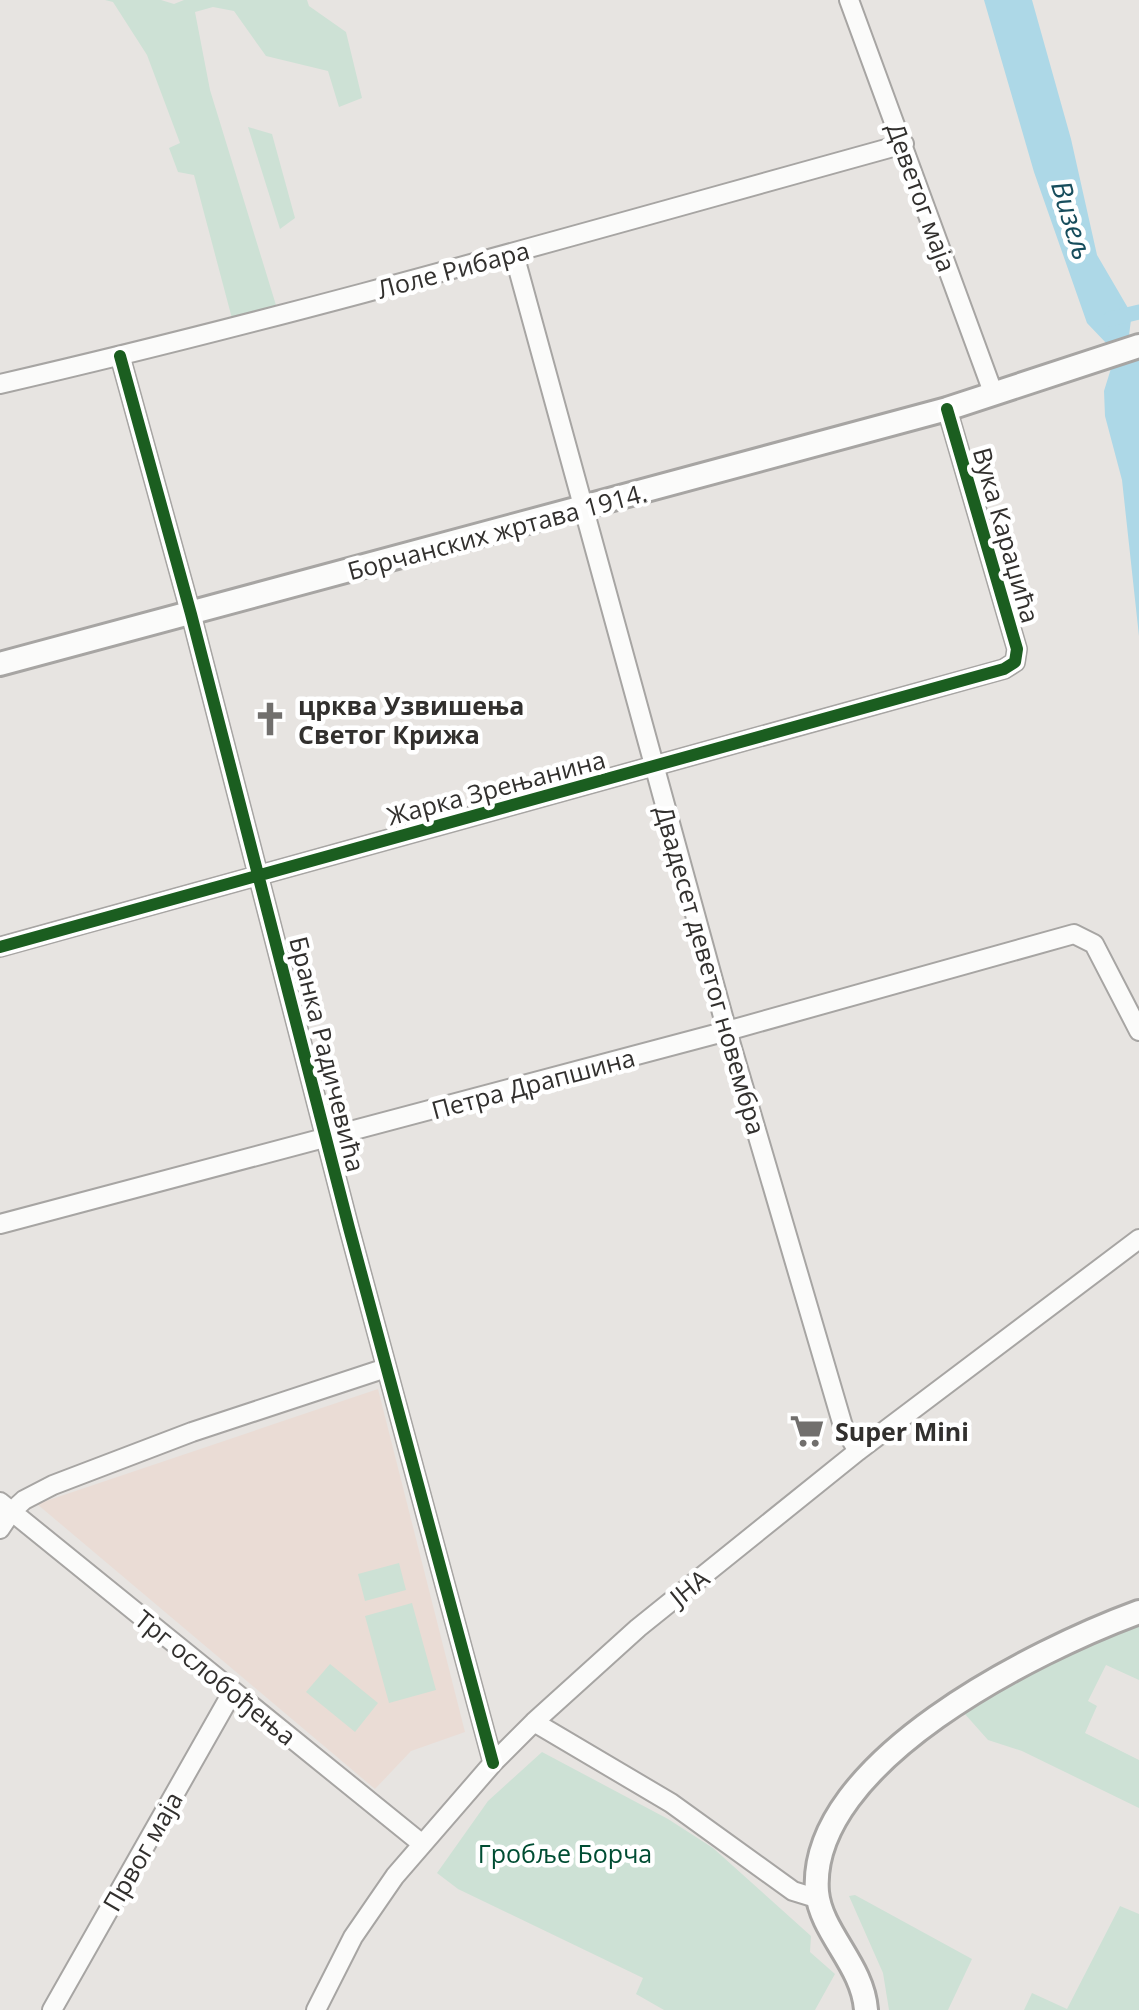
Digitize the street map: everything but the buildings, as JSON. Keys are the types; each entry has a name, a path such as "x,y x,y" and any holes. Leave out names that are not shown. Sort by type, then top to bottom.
{"street":[{"name":"Деветог маја","path":"849,0 994,396"},
{"name":"Лоле Рибара","path":"0,384 514,254 904,144"},
{"name":"Двадесет деветог новембра","path":"514,254 728,1030 843,1426 858,1451"},
{"name":"Борчанских жртава 1914.","path":"0,664 947,410 1137,347"},
{"name":"Бранка Радичевића","path":"120,356 493,1762"},
{"name":"Вука Караџића","path":"947,410 1017,649 1015,662 1004,669"},
{"name":"Жарка Зрењанина","path":"0,947 1004,669"},
{"name":"Петра Драпшина","path":"0,1224 1065,936 1084,936 1094,944 1139,1030"},
{"name":"ЈНА","path":"316,2010 353,1937 421,1843 534,1722 638,1628 858,1451 1139,1239"},
{"path":"0,1529 6,1506 70,1478 192,1432 386,1368"},
{"name":"Трг ослобођења","path":"6,1506 421,1843"},
{"path":"866,2010 861,1981 819,1899 819,1871 834,1818 844,1803 881,1762 956,1704 1067,1641 1139,1612"},
{"name":"Првог маја","path":"52,2010 233,1691"},
{"path":"534,1722 672,1803 793,1891 819,1899"}],"shaded area":[{"path":"378,1389 465,1732 411,1751 375,1789 37,1504"}],"green space":[{"path":"105,0 161,0 174,4 184,0 307,0 309,6 346,32 362,98 339,107 328,71 266,56 234,11 213,7 195,12 210,90 279,315 234,326 194,175 178,172 169,148 180,143 147,55 113,2"},
{"path":"248,127 272,134 295,218 280,229"},
{"path":"399,1563 406,1590 365,1601 358,1574"},
{"path":"412,1603 436,1690 389,1703 365,1616"},
{"path":"1139,1612 1139,1680 1106,1665 1088,1701 1097,1706 1085,1733 1139,1760 1139,1808 1022,1751 988,1740 956,1704"},
{"path":"330,1664 378,1703 355,1732 306,1692"},
{"name":"Гробље Борча","path":"542,1752 668,1819 713,1848 811,1936 810,1952 835,1974 815,2010 664,2010 636,1994 643,1978 458,1889 437,1873 488,1801"},
{"path":"855,1895 972,1959 948,2010 889,2010 883,1973 849,1896"},
{"path":"1120,1906 1139,1914 1139,2010 1024,2010 1032,1993 1067,2009"}],"water":[{"name":"Визељ","path":"984,0 1032,0 1071,139 1097,255 1131,320 1128,343 1139,357 1139,636 1122,480 1105,416 1104,391 1113,362 1107,344 1087,323 1034,172"}],"waterway":[{"path":"1110,319 1139,312"}],"cycle path":[{"path":"120,356 493,1763"},
{"path":"0,947 1004,669 1015,662 1017,649 947,409"}],"place":[{"name":"црква Узвишења Светог Крижа","path":"270,719"},
{"name":"Super Mini","path":"807,1431"}]}
